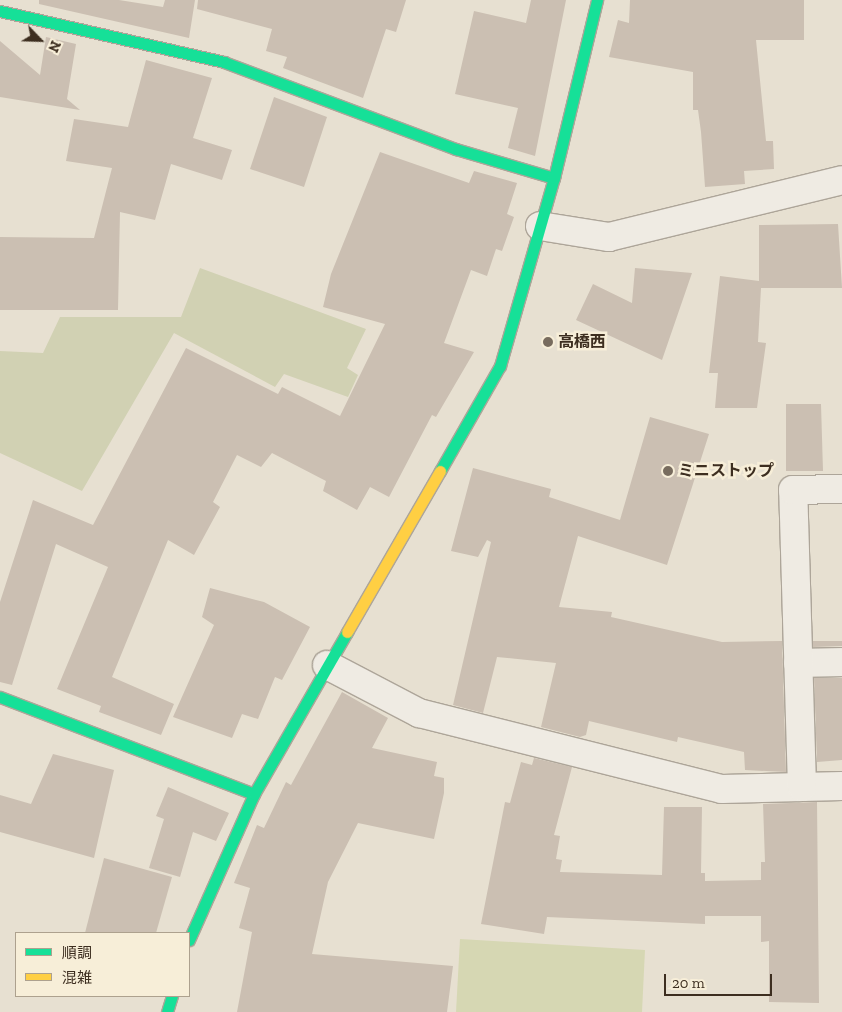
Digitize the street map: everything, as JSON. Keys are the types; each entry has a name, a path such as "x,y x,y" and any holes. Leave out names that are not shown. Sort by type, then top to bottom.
{"street":[{"path":"190,938 254,794 500,366 554,178 597,0"},
{"path":"0,11 224,62 456,149 554,178"},
{"path":"540,226 609,237 842,180"},
{"path":"802,787 793,490 842,489"},
{"path":"798,663 842,662"},
{"path":"327,666 419,713 722,789 842,786"},
{"path":"0,697 254,794"},
{"path":"167,1012 172,997"}],"green space":[{"path":"200,268 366,329 347,368 358,375 348,397 284,374 275,387 174,333 82,491 0,453 0,351 43,353 60,317 181,317"},
{"path":"460,939 645,950 642,1012 456,1012"}],"building":[{"path":"39,0 119,0 163,7 165,0 195,0 189,38 39,4"},
{"path":"198,0 406,0 396,32 386,29 363,98 283,68 287,57 266,51 272,29 197,9"},
{"path":"531,0 566,0 535,156 508,148 518,108 455,94 474,11 526,23"},
{"path":"630,0 804,0 804,40 756,40 766,141 773,141 774,169 744,171 745,184 705,187 698,110 693,110 693,72 609,57 618,20 629,23"},
{"path":"46,37 76,44 67,99 80,110 0,97 0,41 40,75"},
{"path":"146,60 212,78 193,138 232,150 222,180 171,164 155,220 120,212 118,310 0,310 0,237 94,238 112,168 66,161 74,119 128,127"},
{"path":"274,97 327,117 304,187 250,169"},
{"path":"380,152 469,183 474,171 517,183 507,214 514,217 502,251 496,249 487,276 471,270 444,343 474,352 436,417 432,415 389,497 370,487 357,510 323,491 326,481 272,453 261,467 237,455 213,502 220,507 194,555 168,540 112,677 174,704 161,735 99,712 101,706 57,689 108,567 56,544 12,685 0,682 0,602 33,500 93,525 186,348 278,394 282,387 340,416 385,324 323,307 331,274"},
{"path":"838,224 842,288 761,288 758,342 766,343 757,408 715,408 718,373 709,373 720,276 759,281 759,225"},
{"path":"635,268 692,273 662,360 576,320 593,284 632,303"},
{"path":"786,404 821,404 823,471 786,471"},
{"path":"650,417 709,434 667,565 578,536 559,607 612,612 611,617 722,642 782,641 786,772 745,770 744,752 678,737 677,742 589,721 586,735 580,737 541,727 556,663 497,657 483,713 453,705 491,542 487,540 478,557 451,551 473,468 551,489 549,497 620,520"},
{"path":"210,588 264,602 310,627 282,680 275,677 258,719 242,714 232,738 173,717 214,625 202,617"},
{"path":"813,641 842,641 842,646 813,647"},
{"path":"814,678 842,678 842,760 817,762"},
{"path":"342,692 388,718 372,748 437,762 434,776 444,778 444,793 434,839 358,823 328,882 312,954 453,966 447,1012 237,1012 252,932 239,928 250,888 234,883 257,825 264,828 286,782 291,785"},
{"path":"53,754 114,770 94,858 0,832 0,795 31,804"},
{"path":"534,758 572,767 554,835 560,836 556,859 562,860 560,872 662,875 664,807 702,807 701,873 705,873 705,881 761,880 761,862 765,862 763,804 817,802 819,1003 769,1002 769,941 761,942 761,916 705,916 705,924 547,917 544,934 481,924 505,802 510,803 521,762 532,765"},
{"path":"168,787 229,813 216,841 193,832 180,877 149,868 164,819 156,816"},
{"path":"104,858 172,877 156,932 85,932"}],"traffic: fast":[{"path":"440,471 500,366 554,178 597,0"},
{"path":"0,11 224,62 456,149 554,178"},
{"path":"190,938 254,794 347,632"},
{"path":"0,697 254,794"},
{"path":"167,1012 172,997"}],"traffic: slow":[{"path":"347,632 440,471"}],"place":[{"name":"高橋西","path":"548,342"},
{"name":"ミニストップ","path":"668,471"}]}
